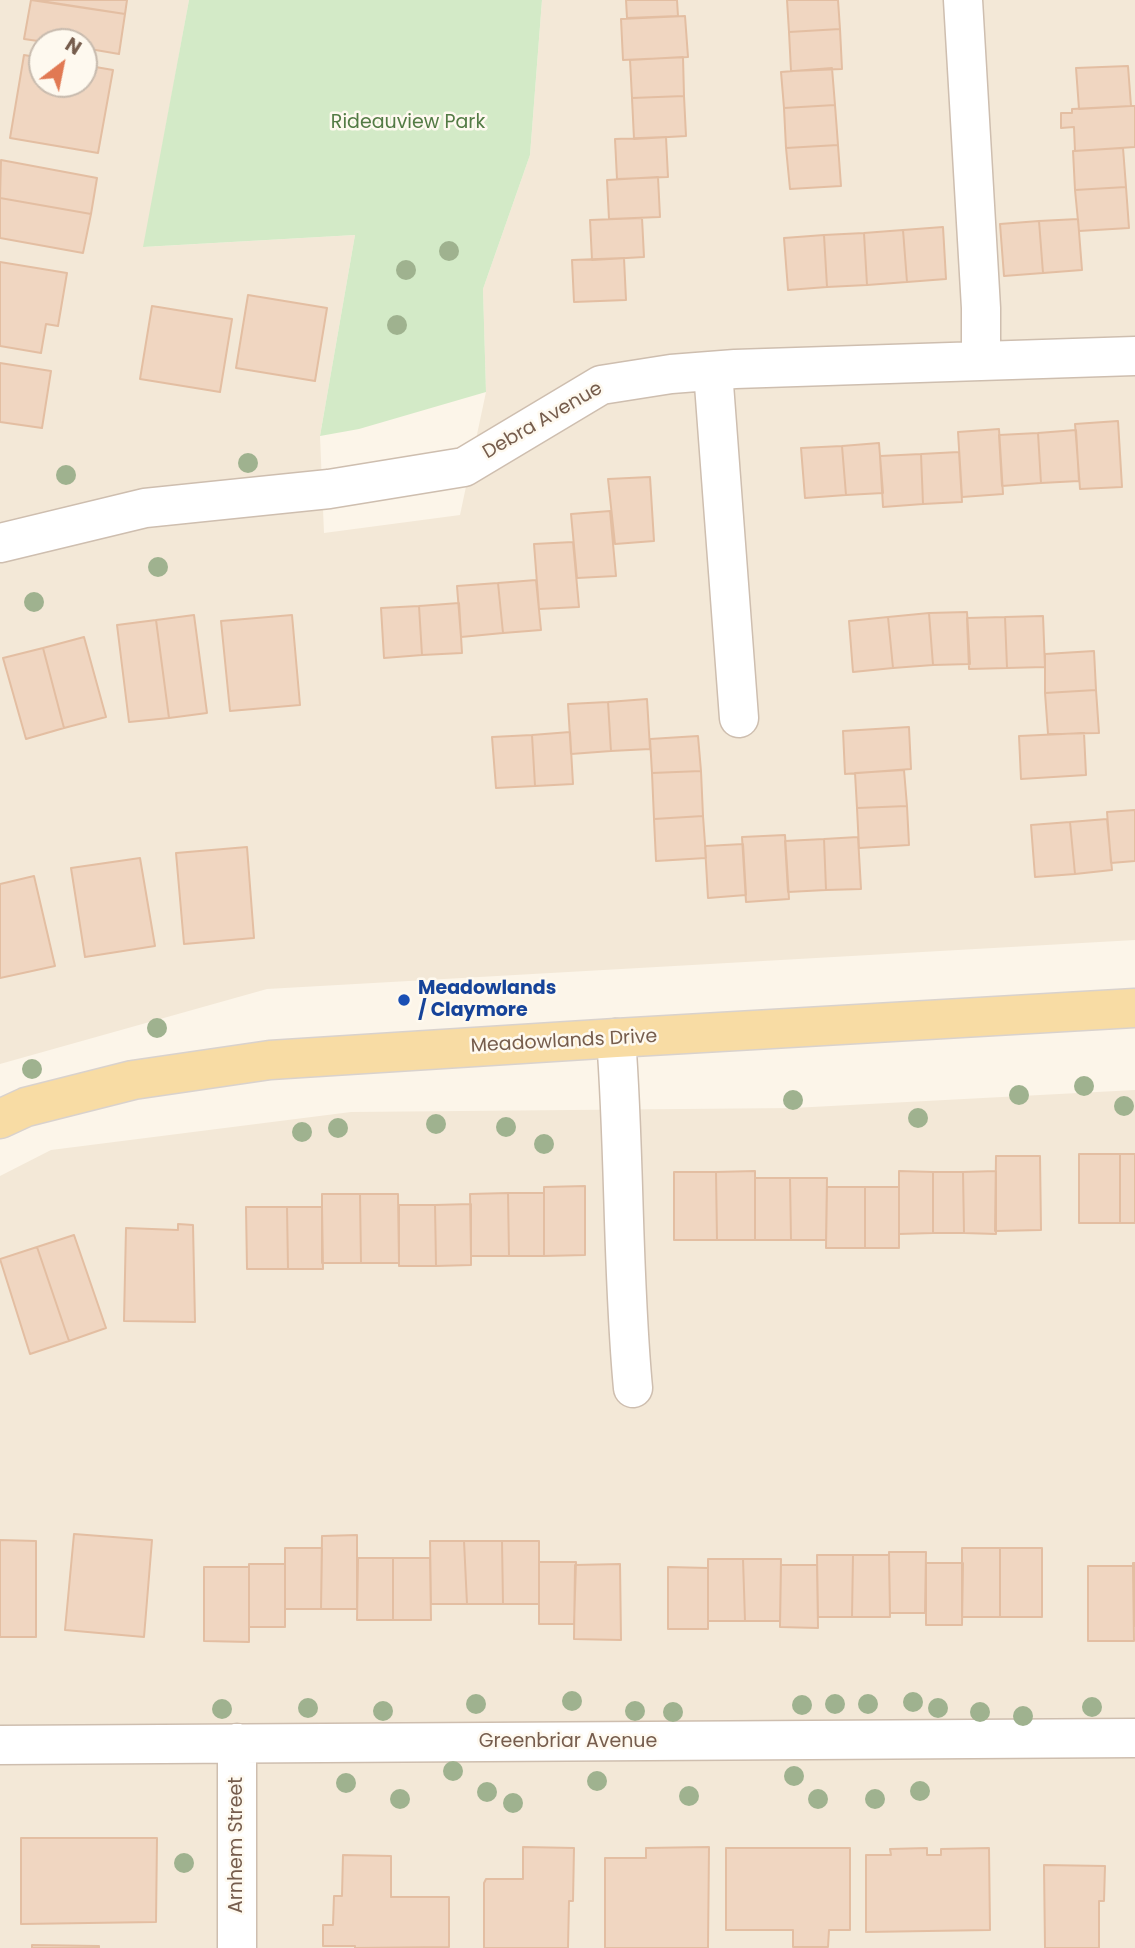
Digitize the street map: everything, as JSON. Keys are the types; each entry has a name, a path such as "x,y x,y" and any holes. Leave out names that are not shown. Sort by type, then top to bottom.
{"main road":[{"name":"Meadowlands Drive","path":"0,1119 26,1107 133,1080 270,1060 1135,1008"}],"street":[{"path":"963,0 981,308 981,360"},
{"name":"Debra Avenue","path":"0,543 145,508 329,489 464,467 601,384 713,371 1135,356"},
{"path":"713,371 739,718"},
{"path":"616,1038 622,1115 627,1325 634,1388"},
{"name":"Greenbriar Avenue","path":"0,1745 1135,1738"},
{"name":"Arnhem Street","path":"237,1743 237,1948"}],"shaded area":[{"path":"0,0 189,0 144,247 355,235 320,436 324,533 460,515 486,392 483,289 530,155 542,0 1135,0 1135,940 267,989 0,1064"},
{"path":"1135,1090 1135,1948 0,1948 0,1176 51,1150 351,1112 793,1108"}],"green space":[{"name":"Rideauview Park","path":"189,0 542,0 530,155 483,289 486,392 359,429 320,436 355,235 143,247"}],"building":[{"path":"31,0 125,14 119,54 98,50 98,28 28,28 28,40 24,39"},
{"path":"35,0 127,0 125,14"},
{"path":"626,0 677,0 678,16 627,18"},
{"path":"787,0 838,0 840,29 789,32"},
{"path":"685,16 688,57 623,60 621,19"},
{"path":"840,29 842,69 791,71 789,32"},
{"path":"24,55 28,56 28,98 98,98 98,67 113,70 98,153 10,138"},
{"path":"683,57 684,96 632,98 630,60"},
{"path":"1128,66 1131,106 1079,109 1076,68"},
{"path":"832,68 835,105 784,108 781,72"},
{"path":"684,96 686,136 634,139 632,98"},
{"path":"835,105 838,145 786,148 784,108"},
{"path":"1135,106 1135,147 1075,151 1074,127 1061,128 1061,113 1072,113 1072,109"},
{"path":"666,137 668,177 617,179 615,139"},
{"path":"838,145 841,186 790,189 786,148"},
{"path":"1123,148 1126,187 1075,190 1073,151"},
{"path":"1,160 97,178 91,214 0,198"},
{"path":"658,177 660,217 609,219 607,180"},
{"path":"1126,187 1129,228 1079,231 1075,190"},
{"path":"0,198 91,214 83,253 0,238"},
{"path":"642,218 644,257 592,260 590,220"},
{"path":"1078,219 1082,270 1043,273 1039,221"},
{"path":"1039,221 1043,273 1004,276 1000,224"},
{"path":"943,227 946,279 907,282 903,230"},
{"path":"903,230 907,282 867,285 864,233"},
{"path":"864,233 867,285 827,287 824,235"},
{"path":"824,235 827,287 788,290 784,238"},
{"path":"624,258 626,300 574,302 572,260"},
{"path":"0,262 67,273 58,326 46,324 41,353 0,346"},
{"path":"248,295 327,308 315,381 236,368"},
{"path":"152,306 232,319 220,392 140,379"},
{"path":"0,363 51,371 42,428 0,422"},
{"path":"1118,421 1122,487 1080,489 1075,424"},
{"path":"999,429 1003,494 962,497 958,432"},
{"path":"1076,430 1079,481 1041,483 1038,433"},
{"path":"1038,433 1041,483 1002,486 999,435"},
{"path":"879,443 883,493 846,495 842,446"},
{"path":"842,446 846,495 805,498 801,448"},
{"path":"959,452 962,502 923,504 921,454"},
{"path":"921,454 923,504 883,507 880,456"},
{"path":"650,477 654,541 615,544 608,479"},
{"path":"610,511 616,576 577,578 571,514"},
{"path":"573,542 579,607 539,609 534,544"},
{"path":"536,580 541,630 503,633 498,583"},
{"path":"498,583 503,633 461,637 457,586"},
{"path":"459,603 462,653 422,655 419,606"},
{"path":"419,606 422,655 384,658 381,608"},
{"path":"967,612 970,664 933,665 929,613"},
{"path":"929,613 933,665 893,668 888,617"},
{"path":"194,615 207,713 169,718 156,620"},
{"path":"292,615 300,705 230,711 221,621"},
{"path":"1043,616 1045,667 1007,668 1005,617"},
{"path":"888,617 893,668 853,672 849,621"},
{"path":"1005,617 1007,668 969,669 967,618"},
{"path":"156,620 169,718 129,722 117,625"},
{"path":"84,637 106,717 64,728 43,648"},
{"path":"43,648 64,728 26,739 3,658"},
{"path":"1094,651 1096,690 1045,693 1045,654"},
{"path":"1096,690 1099,733 1048,734 1045,693"},
{"path":"647,699 650,749 611,751 608,702"},
{"path":"608,702 611,751 571,754 568,704"},
{"path":"909,727 911,769 845,774 843,731"},
{"path":"570,732 573,784 535,786 532,735"},
{"path":"1084,733 1086,775 1021,779 1019,736"},
{"path":"532,735 535,786 496,788 492,737"},
{"path":"698,736 701,771 652,773 650,739"},
{"path":"904,770 907,806 857,808 855,773"},
{"path":"701,771 703,816 654,819 652,773"},
{"path":"907,806 909,845 859,848 857,808"},
{"path":"1135,810 1135,861 1111,863 1107,812"},
{"path":"703,816 706,858 656,861 654,819"},
{"path":"1107,819 1112,870 1075,874 1070,822"},
{"path":"1070,822 1075,874 1035,877 1031,825"},
{"path":"785,835 789,899 746,902 742,837"},
{"path":"858,837 861,889 826,890 824,839"},
{"path":"824,839 826,890 788,892 785,841"},
{"path":"743,844 746,895 708,898 705,846"},
{"path":"247,847 254,938 184,944 176,853"},
{"path":"140,858 155,946 85,957 71,868"},
{"path":"34,876 55,966 0,978 0,884"},
{"path":"1079,1154 1120,1154 1120,1223 1079,1223"},
{"path":"1120,1154 1135,1154 1135,1223 1120,1223"},
{"path":"996,1156 1040,1156 1041,1230 995,1231"},
{"path":"755,1171 755,1240 717,1240 716,1172"},
{"path":"899,1171 933,1172 933,1233 899,1234"},
{"path":"996,1171 996,1234 964,1233 963,1172"},
{"path":"674,1172 716,1172 717,1240 674,1240"},
{"path":"933,1172 963,1172 964,1233 933,1233"},
{"path":"755,1178 790,1178 791,1240 755,1240"},
{"path":"790,1178 827,1178 826,1240 791,1240"},
{"path":"585,1186 585,1255 544,1256 544,1187"},
{"path":"827,1187 865,1187 865,1248 826,1248"},
{"path":"865,1187 899,1187 899,1248 865,1248"},
{"path":"508,1193 509,1256 471,1256 470,1194"},
{"path":"508,1193 544,1193 544,1256 509,1256"},
{"path":"322,1194 360,1194 361,1263 322,1263"},
{"path":"360,1194 398,1194 399,1263 361,1263"},
{"path":"471,1204 471,1265 436,1266 435,1205"},
{"path":"399,1205 435,1205 436,1266 399,1266"},
{"path":"246,1207 287,1207 288,1269 247,1269"},
{"path":"287,1207 322,1207 323,1269 288,1269"},
{"path":"178,1224 193,1225 195,1322 124,1321 126,1228 178,1230"},
{"path":"74,1235 106,1328 69,1341 37,1247"},
{"path":"37,1247 69,1341 30,1354 0,1259"},
{"path":"74,1534 152,1540 144,1637 65,1630"},
{"path":"357,1535 357,1609 321,1609 322,1536"},
{"path":"0,1540 36,1541 36,1637 0,1637"},
{"path":"430,1541 464,1541 467,1604 431,1604"},
{"path":"464,1541 502,1541 503,1604 467,1604"},
{"path":"502,1541 539,1541 539,1604 503,1604"},
{"path":"285,1548 322,1548 321,1609 285,1609"},
{"path":"962,1548 1000,1548 1000,1617 962,1617"},
{"path":"1000,1548 1042,1548 1042,1617 1000,1617"},
{"path":"889,1552 926,1552 925,1613 890,1613"},
{"path":"817,1555 853,1555 852,1617 818,1617"},
{"path":"853,1555 889,1555 890,1617 852,1617"},
{"path":"358,1558 393,1558 393,1620 357,1620"},
{"path":"393,1558 430,1558 431,1620 393,1620"},
{"path":"708,1559 743,1559 745,1621 708,1621"},
{"path":"743,1559 781,1559 780,1621 745,1621"},
{"path":"539,1562 576,1562 574,1624 539,1624"},
{"path":"926,1563 963,1563 962,1625 926,1625"},
{"path":"1135,1563 1135,1626 1134,1626"},
{"path":"249,1564 285,1564 285,1627 249,1627"},
{"path":"620,1564 621,1640 574,1639 575,1565"},
{"path":"781,1565 817,1565 818,1628 780,1627"},
{"path":"1088,1566 1133,1566 1134,1641 1088,1641"},
{"path":"204,1567 249,1567 249,1642 204,1641"},
{"path":"668,1567 708,1568 708,1629 668,1629"},
{"path":"21,1838 157,1838 156,1922 21,1924"},
{"path":"523,1847 574,1848 573,1901 569,1901 568,1948 484,1948 484,1883 486,1879 523,1879"},
{"path":"709,1847 708,1948 605,1948 605,1858 646,1858 646,1848"},
{"path":"726,1848 850,1848 850,1930 829,1930 828,1947 793,1947 793,1930 726,1930"},
{"path":"927,1848 927,1855 941,1855 941,1849 989,1848 990,1930 866,1932 866,1855 891,1855 890,1849"},
{"path":"343,1855 391,1856 391,1897 449,1897 449,1947 323,1946 323,1925 333,1925 334,1896 342,1896"},
{"path":"1044,1865 1105,1866 1104,1901 1099,1901 1099,1948 1045,1948"},
{"path":"32,1945 99,1946 99,1948 32,1948"}],"place":[{"name":"Meadowlands / Claymore","path":"404,1000"}]}
